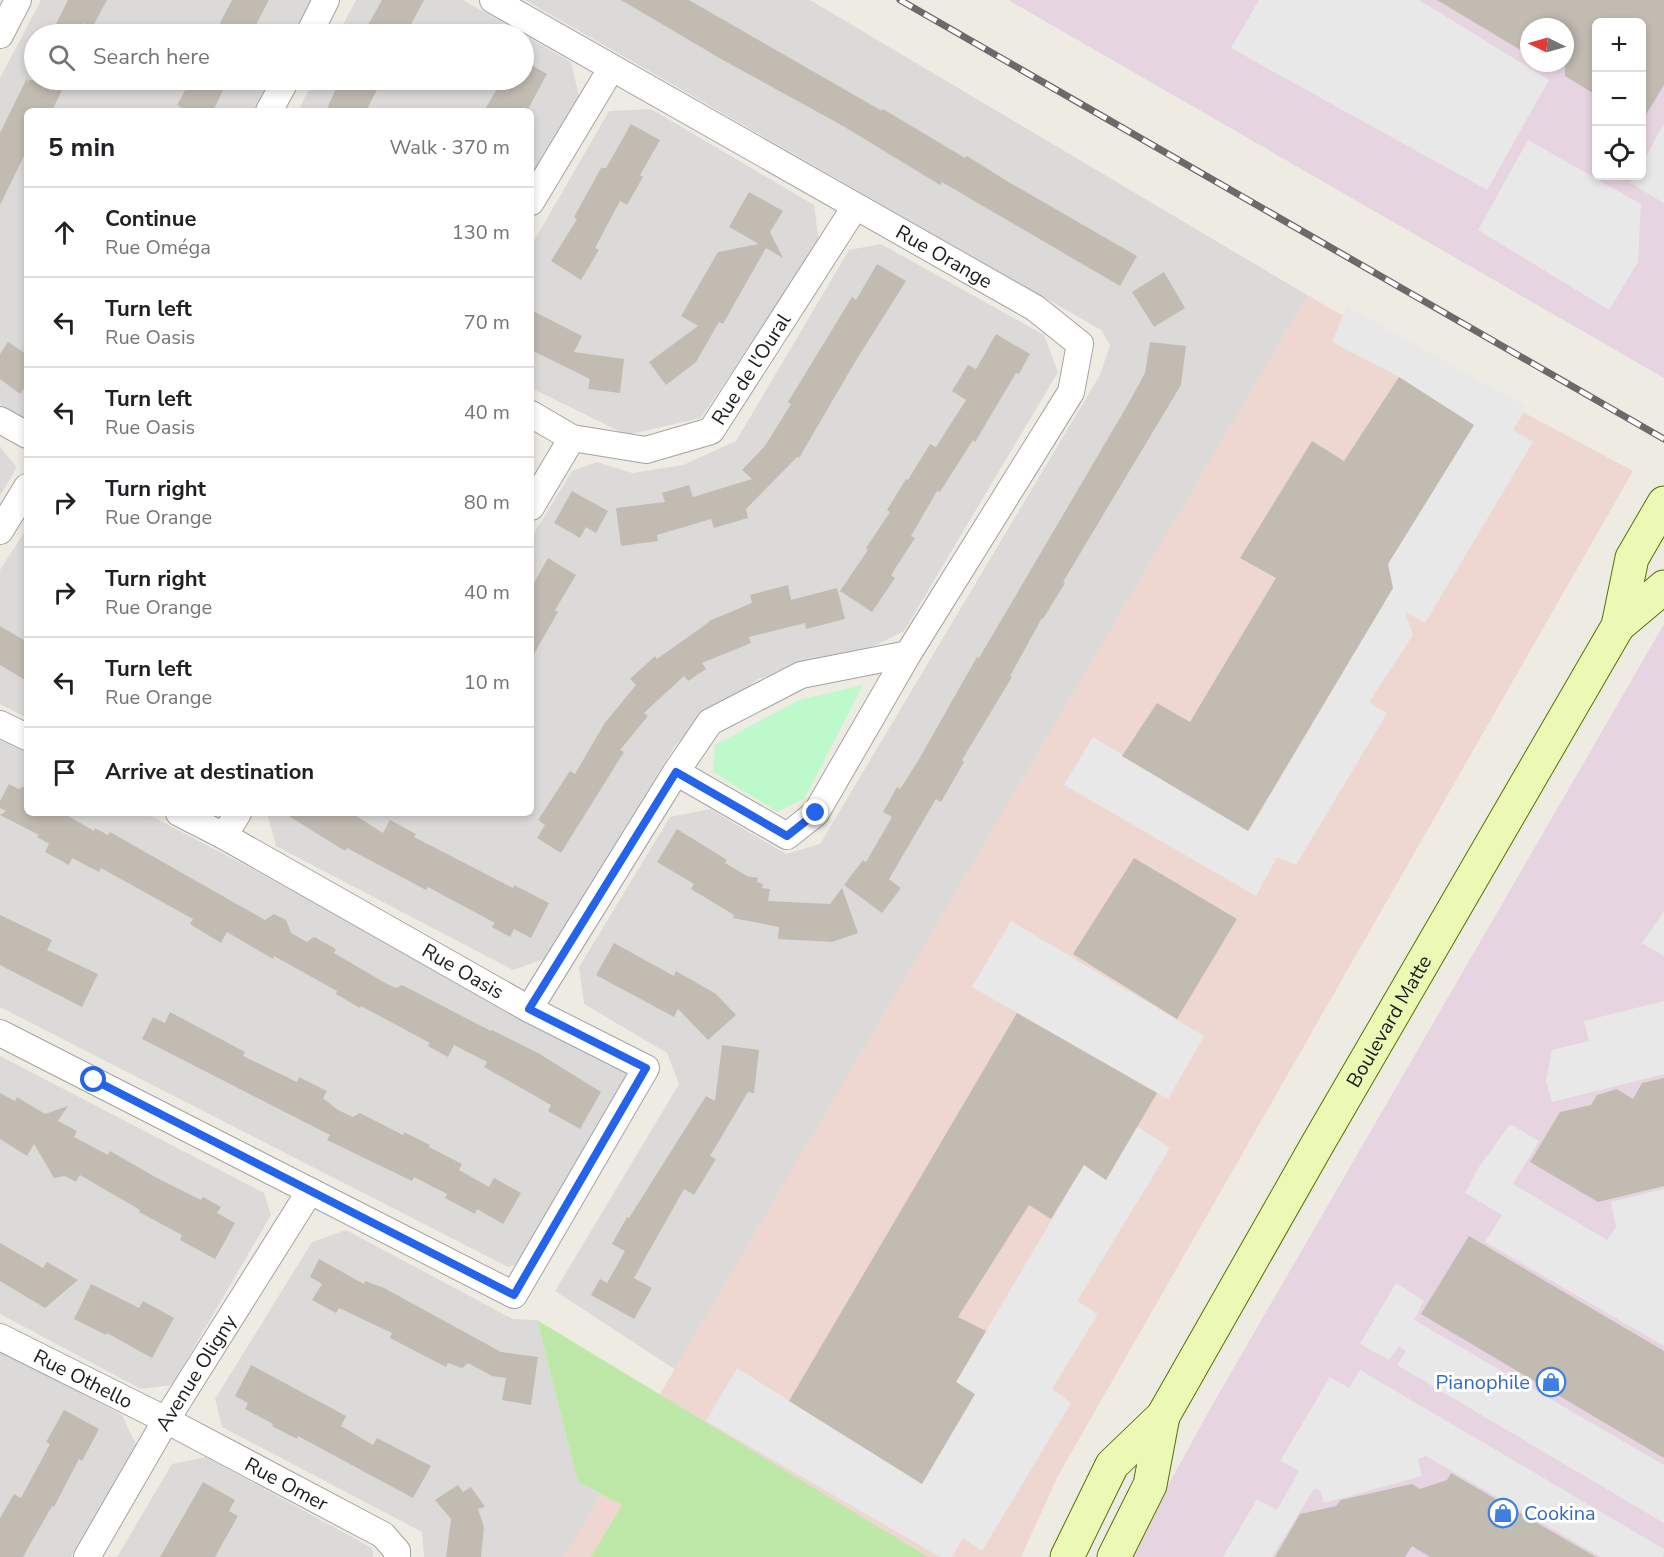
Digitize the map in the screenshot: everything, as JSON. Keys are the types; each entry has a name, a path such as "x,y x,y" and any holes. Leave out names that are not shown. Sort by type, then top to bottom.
{"main road":[{"name":"Boulevard Matte","path":"1067,1557 1112,1465 1163,1416 1317,1145 1618,626 1632,558 1664,503"},
{"name":"Boulevard Matte","path":"1618,626 1664,587"},
{"name":"Boulevard Matte","path":"1113,1557 1150,1485 1163,1416"}],"street":[{"path":"0,35 18,0"},
{"path":"314,24 326,0"},
{"name":"Rue Orange","path":"493,0 1035,308 1080,344 1071,392 908,654 816,813 787,836 676,772"},
{"path":"534,197 611,69"},
{"path":"271,108 280,90"},
{"name":"Rue de l'Oural","path":"534,416 572,438 646,450 711,431 855,207"},
{"path":"0,420 24,433"},
{"path":"534,502 572,438"},
{"path":"0,531 24,492"},
{"path":"529,1009 676,772 710,722 801,675 908,654"},
{"path":"0,724 24,736"},
{"name":"Rue Oasis","path":"185,816 529,1009 646,1068 514,1295 310,1191"},
{"path":"224,836 236,816"},
{"path":"0,1033 310,1191"},
{"name":"Avenue Oligny","path":"87,1557 166,1420 310,1191"},
{"name":"Rue Othello","path":"0,1337 166,1420"},
{"name":"Rue Omer","path":"166,1420 383,1536 397,1551 397,1557"}],"shaded area":[{"path":"41,0 313,0 300,24 28,24"},
{"path":"356,0 463,0 505,24 343,24"},
{"path":"525,0 810,0 1324,305 679,1372 555,1291 679,1084 667,1053 584,1004 579,967 670,817 710,809 786,854 820,844 1100,375 1110,345 1101,330"},
{"path":"1008,0 1664,0 1664,378"},
{"path":"1259,0 1419,0 1520,62 1520,72 1536,72 1549,80 1487,190 1231,48"},
{"path":"24,32 24,90 267,90 257,108 24,108 24,417 0,405 0,78"},
{"path":"534,41 571,62 579,96 534,172 534,108 300,108 309,90 534,90"},
{"path":"651,109 814,205 819,241 701,418 627,435 534,389 534,241 609,111"},
{"path":"1664,124 1664,203 1630,183 1632,180 1646,180 1646,156"},
{"path":"1528,140 1592,176 1592,180 1599,180 1641,204 1638,262 1609,310 1478,230"},
{"path":"881,244 1044,335 1058,372 904,631 864,651 758,679 676,744 544,959 513,970 276,846 268,816 534,816 534,533 572,471 597,462 632,473 683,465 736,441 849,250"},
{"path":"1307,296 1633,471 1058,1476 1021,1557 564,1557"},
{"path":"1347,306 1527,407 1513,430 1533,442 1425,623 1405,612 1413,635 1369,702 1387,713 1296,865 1277,857 1256,896 1064,785 1093,737 1249,831 1393,588 1388,564 1474,425 1399,377 1332,342"},
{"path":"0,447 17,467 0,496"},
{"path":"24,533 24,716 0,704 0,570"},
{"path":"1664,624 1664,1557 1129,1557 1210,1409"},
{"path":"0,738 24,750 24,816 151,816 620,1060 635,1092 537,1258 508,1267 0,1007"},
{"path":"1664,911 1664,956 1642,943"},
{"path":"1011,921 1204,1036 1168,1099 972,987"},
{"path":"1664,1001 1664,1074 1552,1102 1546,1081 1552,1050 1589,1041 1584,1021"},
{"path":"0,1056 264,1193 271,1215 172,1385 141,1389 0,1314"},
{"path":"1510,1124 1539,1141 1513,1184 1607,1240 1616,1227 1611,1202 1664,1189 1664,1346 1485,1242 1502,1215 1465,1193 1479,1167"},
{"path":"1137,1126 1170,1148 1077,1301 1098,1314 1052,1389 1071,1403 982,1551 963,1538 952,1557 940,1557 706,1421 737,1368 922,1484 975,1395 956,1382 1084,1165 1106,1180"},
{"path":"346,1230 513,1319 537,1320 578,1482 622,1505 591,1557 424,1557 422,1532 222,1427 215,1399 312,1242"},
{"path":"1396,1283 1424,1301 1414,1320 1664,1465 1664,1523 1397,1365 1406,1351 1399,1346 1389,1360 1360,1344"},
{"path":"0,1350 122,1415 137,1447 71,1557 0,1557"},
{"path":"1360,1370 1664,1549 1664,1554 1662,1557 1601,1557 1426,1456 1418,1459 1422,1476 1324,1503 1320,1490 1314,1489 1272,1557 1223,1557 1257,1499 1277,1510 1299,1471 1280,1461 1330,1377 1349,1388"},
{"path":"206,1457 372,1548 373,1557 117,1557 172,1464"}],"green space":[{"path":"863,685 805,798 778,812 713,772 715,745 799,700"},
{"path":"537,1320 928,1557 591,1557 622,1505 578,1482"}],"building":[{"path":"68,0 107,0 94,24 56,24"},
{"path":"232,0 269,0 256,24 220,23"},
{"path":"382,0 424,0 411,24 369,24"},
{"path":"621,0 689,0 965,158 967,156 1137,256 1120,286 942,182 940,185 843,126 721,59"},
{"path":"1437,0 1664,0 1664,85 1646,115 1646,18 1592,18 1592,93 1565,76 1565,72 1574,72 1574,18 1520,18 1520,50"},
{"path":"534,67 547,74 529,108 486,108 496,90 534,90"},
{"path":"24,84 24,90 62,90 53,108 24,108 24,156 0,205 0,133"},
{"path":"185,90 223,90 214,108 182,108 177,105"},
{"path":"335,90 377,90 368,108 327,108"},
{"path":"631,124 660,140 640,175 643,177 627,205 620,201 595,248 599,250 581,280 551,261 577,219 574,217 601,168 606,168"},
{"path":"749,192 783,211 770,232 783,258 766,248 723,324 719,322 696,362 666,385 649,362 698,326 681,316 718,252 759,244 729,227"},
{"path":"877,264 906,281 799,458 797,457 746,509 748,518 714,528 711,519 657,535 658,541 621,546 616,508 665,502 662,493 689,485 693,497 752,479 742,470 765,446 791,404 788,402 852,297 856,300"},
{"path":"1164,272 1185,308 1154,327 1132,292"},
{"path":"534,312 582,336 574,352 624,359 620,393 588,389 590,379 534,351"},
{"path":"996,334 1030,354 1019,374 1016,373 975,442 973,440 940,492 937,491 911,536 915,538 891,575 895,578 872,612 840,591 868,550 866,548 890,512 887,510 906,479 908,480 930,444 936,447 966,400 952,391 968,365 976,369"},
{"path":"8,342 24,353 24,388 20,394 0,379 0,354"},
{"path":"1150,342 1186,346 1181,385 1063,582 1065,583 1042,618 1010,676 1012,677 962,760 964,762 941,802 936,799 889,879 901,888 882,913 844,885 863,860 866,862 892,817 883,812 897,787 900,789 918,761 977,657 979,658 1127,406 1145,373"},
{"path":"1399,377 1474,425 1388,564 1393,588 1248,831 1122,756 1157,703 1190,722 1276,578 1240,558 1312,441 1344,461"},
{"path":"572,491 608,511 596,533 586,527 580,538 554,523"},
{"path":"548,558 576,575 555,610 558,612 534,654 534,583"},
{"path":"788,585 791,600 837,588 845,619 806,629 805,623 749,637 751,643 702,663 706,669 688,681 684,676 644,713 648,716 620,750 624,752 561,853 537,838 545,825 538,820 570,771 575,774 604,724 636,685 630,679 655,656 657,659 709,621 752,603 750,595"},
{"path":"0,626 24,640 24,679 0,665"},
{"path":"9,784 19,789 24,786 24,816 68,816 94,831 95,828 108,835 110,832 265,920 274,914 286,920 291,933 307,942 314,937 336,949 334,953 387,984 396,988 402,985 538,1053 601,1092 580,1129 548,1111 551,1105 484,1067 487,1062 454,1045 448,1057 428,1046 430,1043 361,1006 360,1008 336,994 337,991 274,956 273,959 227,932 221,943 190,924 193,919 101,868 99,872 72,858 69,865 45,852 49,844 37,837 39,835 0,815 6,811 0,808 0,801"},
{"path":"289,816 357,816 383,833 390,820 416,834 414,837 513,888 514,885 549,903 531,938 514,929 510,937 492,927 495,923 428,887 426,890 347,848 345,851"},
{"path":"677,829 727,860 725,863 747,876 758,878 757,882 763,884 762,888 770,889 768,901 830,904 842,888 858,933 832,942 778,939 779,927 733,918 734,915 691,889 694,884 657,862"},
{"path":"1134,858 1237,919 1177,1019 1073,954"},
{"path":"0,915 52,940 47,950 98,974 82,1007 0,965"},
{"path":"614,943 674,976 676,971 716,994 736,1015 708,1040 678,1009 674,1017 596,975"},
{"path":"170,1012 245,1052 243,1056 297,1082 299,1077 327,1091 323,1098 338,1110 353,1117 360,1113 403,1135 404,1132 430,1145 429,1147 462,1164 459,1170 489,1187 494,1178 521,1193 503,1224 477,1209 475,1214 445,1198 447,1194 414,1177 412,1181 327,1140 330,1135 142,1039 153,1017 165,1023"},
{"path":"1017,1013 1157,1093 1106,1180 1084,1165 1051,1219 1029,1205 958,1317 986,1331 956,1382 975,1394 922,1484 789,1401"},
{"path":"722,1045 759,1050 754,1093 748,1092 710,1156 716,1159 694,1195 684,1189 634,1278 652,1288 634,1319 591,1295 600,1279 607,1283 625,1251 612,1244 627,1217 629,1218 706,1096 715,1101"},
{"path":"1664,1078 1664,1186 1598,1202 1530,1162 1560,1112 1591,1105 1597,1095 1617,1089 1633,1099 1642,1083"},
{"path":"0,1093 15,1101 17,1097 45,1114 68,1106 58,1121 77,1131 74,1137 108,1155 110,1151 157,1178 201,1200 203,1197 221,1207 217,1213 235,1223 215,1259 180,1240 182,1235 139,1212 140,1210 80,1175 76,1182 65,1176 54,1178 34,1144 27,1156 0,1139"},
{"path":"1469,1236 1664,1351 1664,1458 1421,1314"},
{"path":"0,1243 43,1268 47,1262 78,1280 45,1308 0,1281"},
{"path":"319,1259 364,1284 365,1281 384,1288 501,1352 538,1357 531,1405 502,1400 506,1378 492,1376 468,1363 462,1368 448,1363 446,1367 390,1338 392,1333 339,1308 336,1313 312,1300 322,1284 310,1277"},
{"path":"91,1284 139,1308 143,1301 174,1318 152,1358 107,1333 106,1335 74,1319"},
{"path":"251,1365 346,1416 341,1426 373,1445 377,1438 431,1466 413,1498 298,1436 297,1439 272,1426 273,1424 245,1409 248,1403 235,1396"},
{"path":"64,1410 99,1429 82,1461 79,1459 54,1507 52,1506 23,1557 0,1557 0,1518 14,1494 21,1498 50,1444 46,1442"},
{"path":"1451,1473 1596,1557 1430,1557 1412,1546 1405,1557 1275,1557 1300,1514 1336,1506 1341,1500 1412,1484 1420,1489 1447,1480"},
{"path":"203,1482 235,1500 229,1511 238,1516 215,1557 160,1557"},
{"path":"458,1485 463,1492 471,1487 485,1507 478,1509 484,1527 481,1557 446,1557 451,1519 435,1500"}],"railway":[{"path":"900,0 1664,439"}],"place":[{"name":"Pianophile","path":"1551,1382"},
{"name":"Cookina","path":"1503,1513"}],"route":[{"path":"94,1080 514,1295 646,1068 529,1009 676,772 787,836 816,813"}]}
